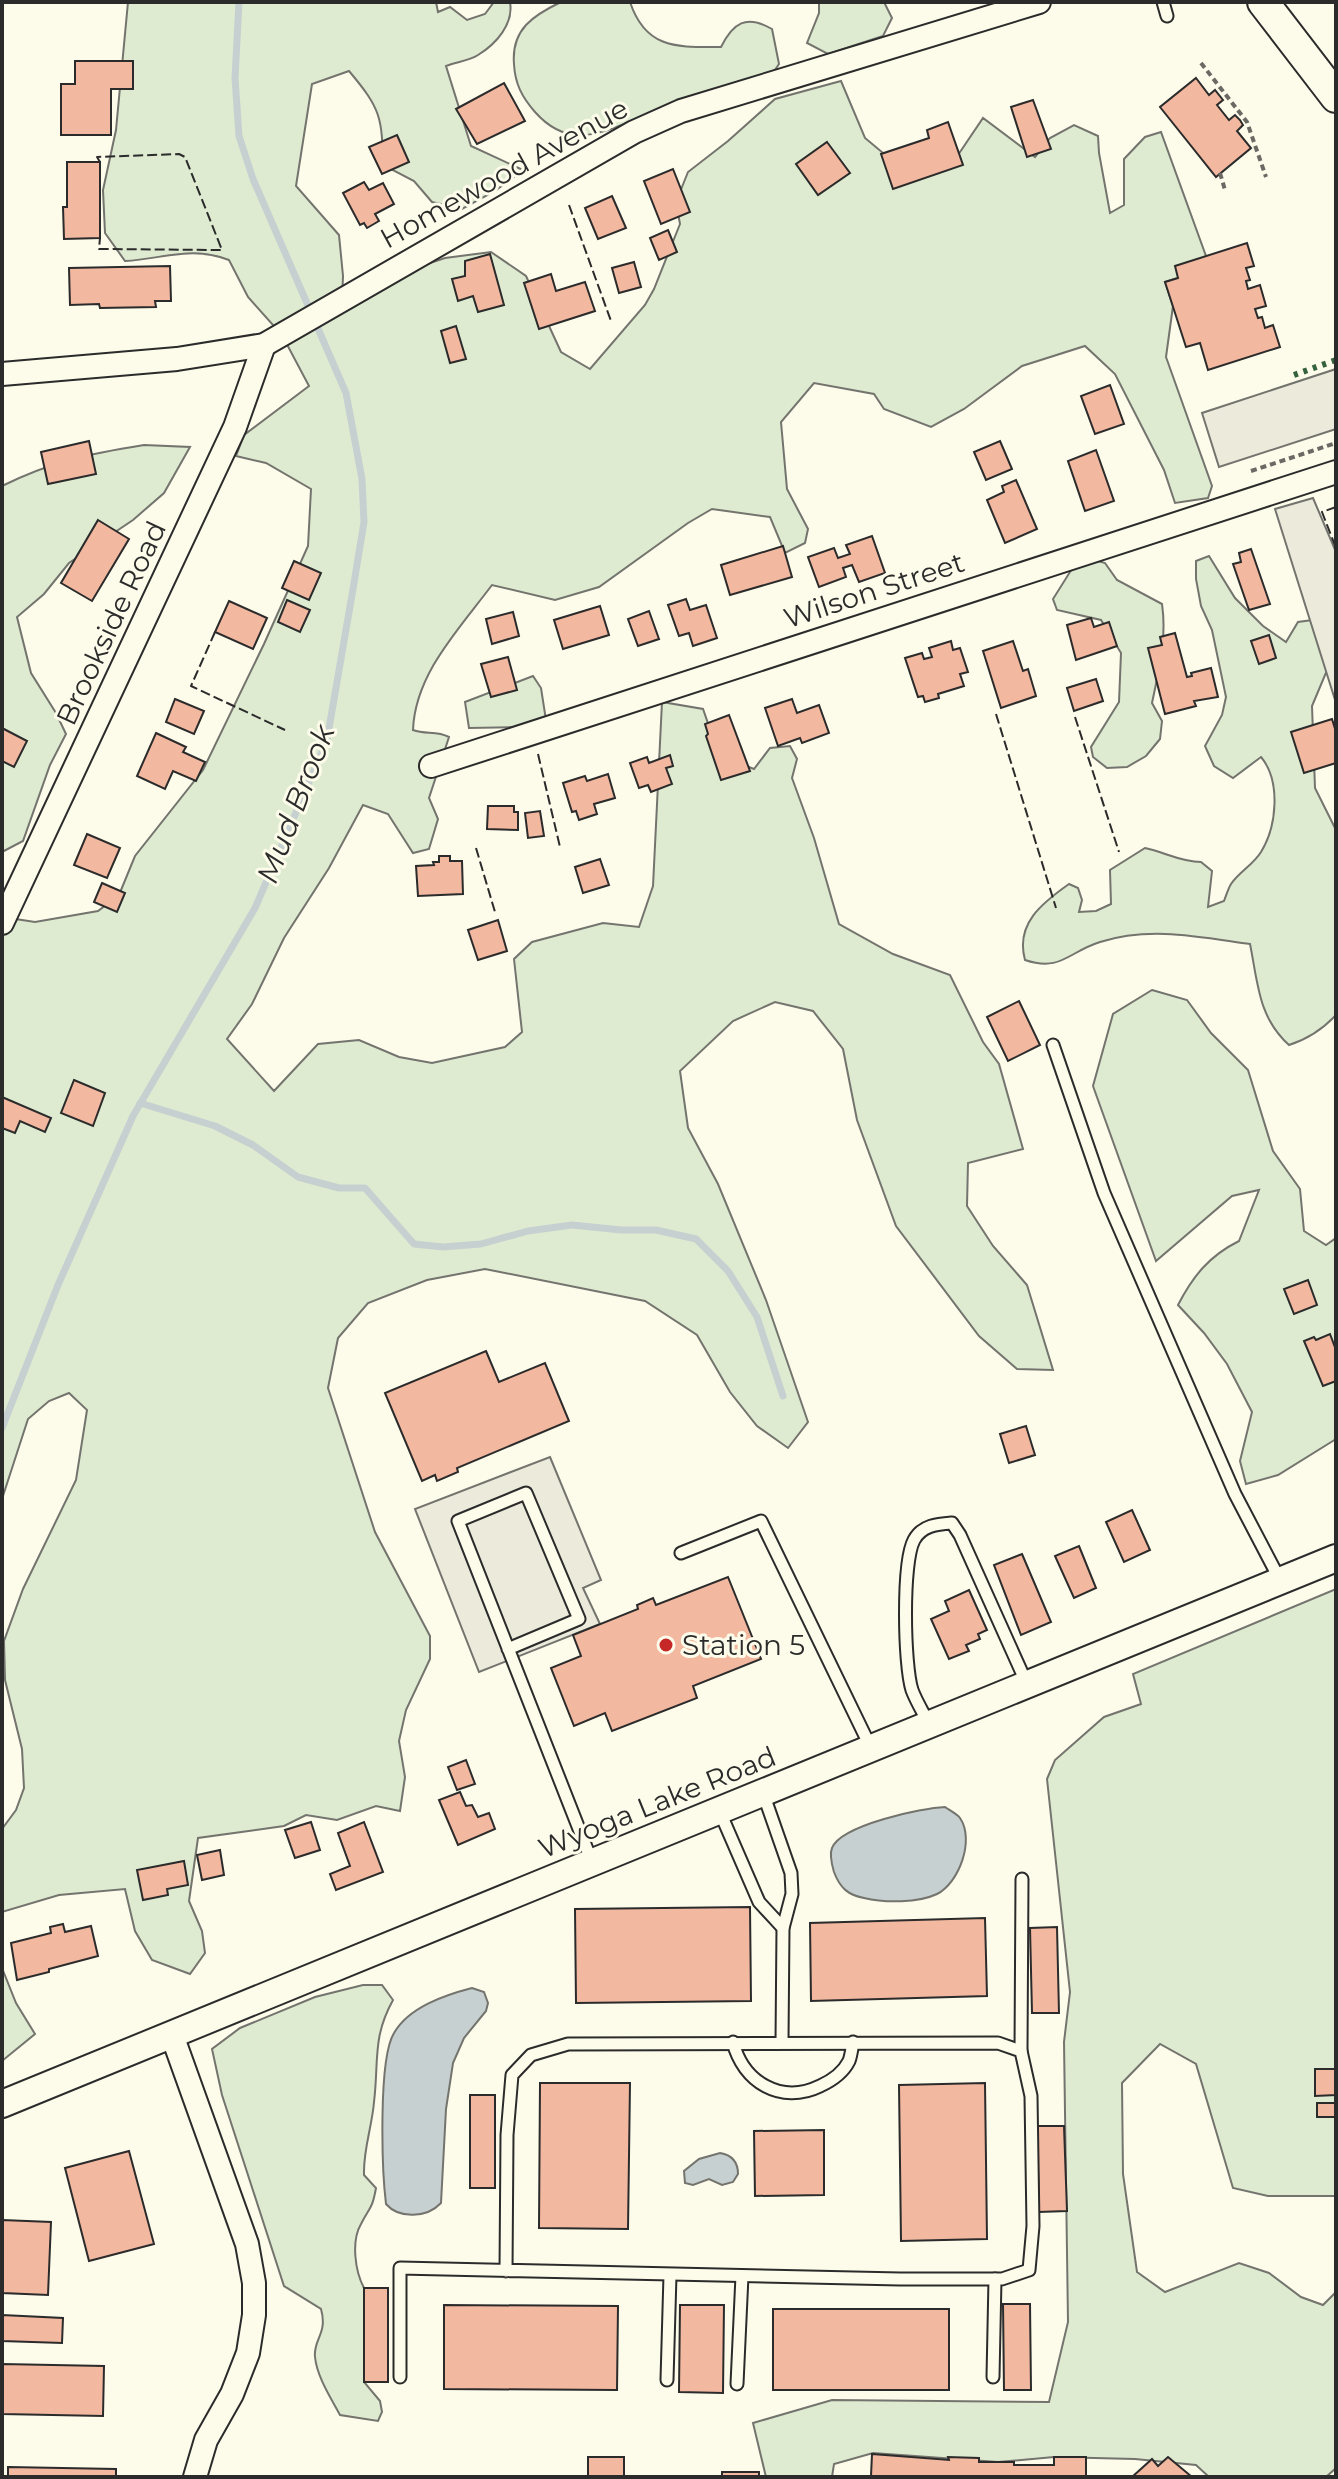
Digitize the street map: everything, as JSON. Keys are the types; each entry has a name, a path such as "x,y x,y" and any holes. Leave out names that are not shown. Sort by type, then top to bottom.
{"main road":[{"path":"1263,2 1334,92"}],"street":[{"name":"Homewood Avenue","path":"2,374 177,359 273,340 584,159 669,116 1039,2"},
{"name":"Brookside Road","path":"2,923 273,340"},
{"name":"Wilson Street","path":"431,766 1336,472"},
{"name":"Wyoga Lake Road","path":"2,2104 1336,1558"},
{"path":"172,2035 247,2244 254,2283 254,2315 248,2353 232,2394 206,2440 195,2477"}],"lane":[{"path":"1163,2 1167,16"},
{"path":"1053,1045 1104,1193 1235,1494 1281,1581"},
{"path":"508,1649 579,1619 526,1493 458,1521 508,1649 592,1863"},
{"path":"681,1553 761,1521 872,1748"},
{"path":"929,1725 912,1689 906,1656 908,1571 915,1539 932,1524 952,1523 960,1535 1028,1684"},
{"path":"763,1793 791,1873 792,1894 783,1928 782,2042"},
{"path":"719,1810 759,1902 783,1928"},
{"path":"400,2377 400,2268 995,2279 1029,2270 1033,2226 1031,2096 1021,2051 1022,1879"},
{"path":"506,2271 507,2135 512,2075 531,2055 568,2044 733,2042 998,2043 1021,2051"},
{"path":"733,2042 743,2069 761,2085 779,2093 816,2088 834,2079 848,2062 853,2042"},
{"path":"667,2380 670,2275"},
{"path":"737,2384 742,2276"},
{"path":"993,2377 995,2279"}],"path":[{"path":"1201,63 1221,93 1247,122 1266,177"},
{"path":"1220,173 1225,190"},
{"path":"1251,471 1336,443"}],"green space":[{"path":"128,2 436,2 438,12 450,7 467,20 485,14 494,2 510,2 506,26 491,45 474,57 446,66 471,146 523,170 495,191 462,209 432,202 414,181 383,165 378,114 349,71 312,84 296,186 339,235 342,301 400,273 445,258 491,252 526,276 561,352 590,369 645,305 654,289 680,224 676,202 688,172 775,99 841,81 865,138 889,158 958,155 983,118 1035,157 1050,138 1074,125 1098,136 1110,213 1124,205 1124,159 1145,137 1161,132 1206,256 1178,278 1165,282 1173,306 1166,357 1212,486 1208,498 1175,503 1164,470 1115,374 1085,346 1022,366 964,409 931,427 884,409 874,394 814,383 781,422 787,489 808,529 805,543 785,553 770,517 712,509 599,587 555,600 492,585 430,671 416,709 413,730 449,737 429,798 438,819 429,849 413,853 388,814 363,805 329,868 284,938 252,1004 227,1039 274,1091 318,1044 359,1040 399,1057 432,1063 505,1047 522,1032 514,959 532,942 603,923 639,927 653,886 662,702 703,709 719,755 754,769 770,748 790,746 797,759 792,778 814,838 839,924 893,954 950,975 983,1042 999,1064 1023,1149 968,1163 967,1206 993,1246 1027,1285 1053,1370 1017,1369 979,1336 896,1226 857,1120 843,1049 813,1011 775,1002 733,1021 680,1071 688,1128 718,1184 766,1300 808,1422 788,1448 757,1426 730,1392 697,1335 645,1301 485,1269 427,1280 368,1303 338,1338 328,1388 375,1532 430,1636 430,1659 406,1710 399,1741 405,1777 400,1811 376,1806 337,1820 306,1815 284,1826 198,1838 189,1901 202,1931 205,1953 190,1974 152,1960 135,1931 125,1889 59,1895 2,1912 2,1829 16,1810 24,1788 22,1749 5,1680 4,1641 23,1589 76,1480 87,1410 69,1393 49,1401 28,1419 2,1499 2,917 35,922 98,911 119,895 135,856 203,770 308,546 311,489 266,463 236,456 244,435 309,386 282,335 248,297 229,260 190,253 125,261 105,233 103,190 116,130"},
{"path":"561,2 630,2 637,18 654,37 691,47 721,47 730,32 741,23 763,24 772,29 779,64 768,80 594,134 565,133 550,125 526,101 514,64 520,32 533,18"},
{"path":"819,2 884,2 892,18 883,36 828,54 807,43 819,13"},
{"path":"144,445 190,447 164,493 133,520 69,563 44,594 17,617 31,673 66,734 50,765 23,841 2,852 2,486 71,460"},
{"path":"1209,556 1235,598 1263,626 1286,642 1298,622 1327,618 1336,649 1312,706 1315,788 1336,830 1336,1015 1314,1033 1289,1045 1265,1011 1250,944 1175,934 1138,935 1100,942 1047,964 1025,960 1023,947 1027,925 1049,899 1069,884 1078,888 1082,900 1079,912 1096,911 1111,904 1110,870 1145,848 1201,862 1212,871 1208,907 1224,901 1231,884 1258,857 1266,841 1271,830 1274,791 1272,778 1261,757 1233,778 1214,766 1205,746 1222,715 1226,697 1212,630 1201,606 1196,579 1196,561"},
{"path":"1091,559 1105,563 1117,580 1162,604 1163,641 1152,703 1162,721 1160,739 1146,756 1127,767 1107,768 1093,757 1091,747 1119,702 1121,653 1101,620 1057,610 1053,599 1075,564"},
{"path":"533,676 541,688 546,720 527,727 469,728 465,702"},
{"path":"1152,990 1187,1000 1211,1033 1248,1070 1273,1151 1300,1189 1304,1231 1326,1245 1336,1238 1336,1439 1278,1475 1246,1484 1240,1461 1252,1412 1227,1364 1178,1305 1203,1268 1219,1253 1239,1241 1259,1190 1232,1196 1156,1261 1093,1086 1113,1014"},
{"path":"1336,1589 1336,2196 1268,2196 1233,2188 1196,2064 1160,2044 1122,2083 1123,2174 1137,2272 1165,2292 1239,2263 1269,2273 1301,2297 1323,2305 1336,2292 1336,2468 1326,2477 1209,2477 1196,2465 1135,2459 1054,2457 998,2462 873,2453 834,2464 832,2477 766,2477 753,2423 832,2400 1049,2402 1068,2322 1064,2042 1070,1992 1047,1779 1055,1760 1104,1717 1141,1704 1133,1674"},
{"path":"2,1968 16,2003 35,2034 2,2061"},
{"path":"363,1985 382,1985 393,2000 379,2038 373,2111 365,2157 364,2175 376,2188 372,2204 358,2231 355,2247 356,2265 364,2288 364,2382 380,2401 382,2412 378,2421 340,2415 321,2380 315,2351 323,2325 321,2309 284,2286 222,2095 212,2049 240,2028 315,1997"}],"shaded area":[{"path":"1336,369 1336,429 1219,467 1202,413"},
{"path":"1313,498 1336,552 1336,703 1275,509"},
{"path":"550,1457 601,1580 583,1588 600,1624 479,1672 415,1509"},
{"path":"945,1807 960,1818 966,1838 965,1849 952,1881 937,1894 911,1901 872,1900 849,1893 839,1882 831,1857 832,1848 838,1840 883,1819"},
{"path":"472,1988 484,1992 488,2003 486,2011 464,2038 453,2063 446,2109 441,2203 421,2214 398,2212 386,2204 383,2167 383,2090 389,2046 401,2024 418,2009 439,1998"},
{"path":"720,2153 731,2157 735,2163 738,2174 733,2182 722,2185 709,2179 693,2185 685,2183 684,2171 699,2159"}],"building":[{"path":"75,61 133,61 133,89 111,89 111,135 61,135 61,84 75,84"},
{"path":"1196,78 1209,95 1215,90 1223,100 1217,105 1229,120 1235,115 1240,120 1243,125 1237,131 1251,148 1216,177 1160,107"},
{"path":"504,83 525,121 477,144 456,109"},
{"path":"1033,100 1051,149 1027,157 1011,107"},
{"path":"948,122 963,165 893,189 881,154 929,138 927,130"},
{"path":"397,135 409,162 382,174 369,147"},
{"path":"827,142 850,173 818,195 796,164"},
{"path":"67,162 100,162 100,238 64,239"},
{"path":"673,169 690,212 661,224 644,181"},
{"path":"364,182 369,190 383,183 394,204 375,214 379,221 367,228 364,223 360,225 343,193"},
{"path":"612,196 626,228 598,239 585,208"},
{"path":"668,230 677,252 659,260 650,238"},
{"path":"1247,243 1254,266 1246,268 1250,280 1246,281 1248,289 1260,285 1266,306 1255,309 1258,318 1262,317 1265,328 1273,325 1280,347 1208,370 1200,343 1186,347 1165,282 1178,278 1175,266"},
{"path":"490,254 504,305 478,312 473,296 458,301 452,279 465,276 465,261"},
{"path":"634,262 641,287 619,293 612,268"},
{"path":"170,266 171,301 155,301 156,307 70,305 69,268"},
{"path":"551,274 556,291 585,282 595,311 539,329 524,283"},
{"path":"456,326 466,359 450,363 441,331"},
{"path":"1110,385 1124,424 1095,434 1081,396"},
{"path":"89,441 96,474 48,484 41,452"},
{"path":"1000,441 1012,469 986,480 974,452"},
{"path":"1096,450 1114,501 1085,511 1068,461"},
{"path":"1016,480 1037,529 1005,543 987,500 1004,492 1002,486"},
{"path":"98,520 129,539 92,601 61,583"},
{"path":"872,536 885,573 859,582 852,565 843,568 846,577 819,587 808,557 834,548 838,558 850,554 846,545"},
{"path":"783,546 792,577 730,595 721,565"},
{"path":"1251,549 1270,604 1249,610 1233,564 1241,562 1239,553"},
{"path":"294,561 321,573 309,600 282,588"},
{"path":"686,599 690,610 706,605 717,638 693,646 689,633 679,636 668,605"},
{"path":"287,600 310,610 300,632 278,622"},
{"path":"229,601 267,618 253,649 215,632"},
{"path":"600,606 609,635 563,649 554,620"},
{"path":"649,611 659,639 638,646 628,619"},
{"path":"513,612 519,636 492,644 486,619"},
{"path":"1091,618 1094,627 1109,622 1117,646 1076,660 1067,625"},
{"path":"1175,633 1187,677 1211,668 1218,697 1194,701 1196,706 1165,714 1148,648 1162,645 1160,637"},
{"path":"1269,635 1276,658 1259,664 1251,641"},
{"path":"951,641 953,650 960,648 968,672 960,674 964,686 938,694 939,698 925,702 923,696 918,697 905,658 922,653 924,659 932,657 929,648"},
{"path":"1013,641 1023,671 1028,669 1036,696 1001,708 983,651"},
{"path":"508,657 517,690 491,697 481,664"},
{"path":"1096,679 1103,701 1074,711 1067,688"},
{"path":"175,699 204,711 194,734 166,722"},
{"path":"792,699 797,713 819,705 829,733 802,743 800,738 778,746 765,708"},
{"path":"729,715 750,771 721,780 705,724"},
{"path":"1332,719 1336,732 1336,763 1304,773 1291,732"},
{"path":"2,728 27,741 14,767 2,761"},
{"path":"156,733 186,747 183,752 205,762 196,781 173,771 165,789 137,776"},
{"path":"670,755 673,766 666,768 672,784 651,792 648,785 639,788 630,763 647,757 649,763"},
{"path":"608,774 615,798 594,804 597,814 579,820 576,811 572,812 563,783 585,776 587,781"},
{"path":"488,806 514,806 514,812 518,812 518,830 487,829"},
{"path":"540,811 544,836 528,838 525,813"},
{"path":"87,834 120,848 107,878 74,865"},
{"path":"439,856 450,856 450,861 462,861 463,894 418,896 416,866 434,865 433,862 439,862"},
{"path":"600,859 609,885 583,893 575,867"},
{"path":"102,883 125,893 117,912 94,902"},
{"path":"498,920 507,951 478,960 468,930"},
{"path":"1019,1001 1040,1045 1008,1061 987,1017"},
{"path":"74,1080 105,1093 93,1126 61,1113"},
{"path":"2,1097 51,1118 45,1132 20,1121 15,1133 2,1128"},
{"path":"1308,1280 1317,1305 1294,1314 1284,1289"},
{"path":"1330,1334 1336,1350 1336,1381 1323,1386 1304,1341"},
{"path":"486,1351 499,1382 545,1363 569,1421 457,1468 458,1472 437,1481 435,1475 422,1481 385,1393"},
{"path":"1026,1426 1035,1455 1009,1463 1000,1434"},
{"path":"1132,1510 1150,1550 1124,1562 1106,1522"},
{"path":"1079,1546 1096,1588 1074,1598 1055,1556"},
{"path":"1022,1554 1051,1622 1021,1635 994,1565"},
{"name":"Station 5","path":"728,1577 761,1659 693,1686 697,1698 612,1731 605,1713 574,1726 551,1668 581,1656 573,1635 638,1609 637,1605 653,1598 656,1605"},
{"path":"969,1590 987,1630 978,1634 980,1639 966,1645 969,1651 949,1659 931,1619 949,1611 945,1601"},
{"path":"466,1760 475,1784 457,1790 448,1767"},
{"path":"460,1792 466,1806 472,1805 478,1817 489,1813 495,1829 458,1845 439,1800"},
{"path":"311,1822 320,1850 295,1858 285,1830"},
{"path":"364,1822 383,1872 336,1890 330,1874 350,1866 338,1833"},
{"path":"220,1850 224,1875 202,1880 197,1855"},
{"path":"184,1861 188,1885 167,1889 168,1895 143,1900 137,1870"},
{"path":"750,1907 751,2001 576,2003 575,1909"},
{"path":"985,1918 987,1996 811,2001 810,1923"},
{"path":"63,1924 65,1932 91,1926 98,1956 17,1980 11,1943 51,1933 50,1927"},
{"path":"1057,1927 1059,2013 1032,2013 1030,1928"},
{"path":"1315,2069 1336,2069 1336,2095 1315,2096"},
{"path":"540,2083 630,2083 628,2229 539,2228"},
{"path":"985,2083 987,2239 901,2241 899,2085"},
{"path":"470,2095 495,2095 495,2188 470,2188"},
{"path":"1317,2103 1336,2103 1336,2117 1317,2117"},
{"path":"1037,2126 1064,2126 1067,2211 1039,2212"},
{"path":"824,2130 824,2195 755,2196 754,2131"},
{"path":"129,2151 154,2244 89,2261 65,2168"},
{"path":"2,2220 51,2222 48,2295 2,2293"},
{"path":"364,2288 388,2288 388,2382 364,2382"},
{"path":"1003,2304 1030,2304 1031,2390 1004,2390"},
{"path":"444,2305 618,2306 617,2390 444,2389"},
{"path":"680,2305 724,2305 723,2393 679,2392"},
{"path":"773,2309 949,2309 949,2390 773,2390"},
{"path":"2,2315 63,2318 62,2343 2,2341"},
{"path":"2,2364 104,2366 103,2416 2,2414"},
{"path":"872,2454 949,2460 948,2457 979,2458 979,2462 1014,2462 1014,2465 1054,2465 1054,2457 1086,2457 1086,2477 867,2477 871,2476"},
{"path":"588,2457 624,2457 624,2477 588,2477"},
{"path":"1168,2457 1192,2477 1132,2477 1152,2459 1158,2466"},
{"path":"8,2467 116,2469 116,2477 8,2477"},
{"path":"722,2472 759,2472 759,2477 722,2477"}],"waterway":[{"name":"Mud Brook","path":"2,1428 58,1285 133,1116 255,908 327,740 353,589 364,522 362,479 346,393 253,179 239,136 235,78 239,2"},
{"path":"140,1103 215,1126 253,1145 298,1177 339,1188 365,1188 414,1244 443,1247 481,1244 528,1231 572,1225 656,1230 696,1239 728,1271 757,1317 783,1396"}],"hedge":[{"path":"1294,375 1336,360"}],"fence":[{"path":"100,162 97,157 179,154 185,157 222,250 99,249 100,238"},
{"path":"569,205 611,321"},
{"path":"1336,507 1322,512 1336,548"},
{"path":"215,632 191,686 285,730"},
{"path":"996,714 1056,908"},
{"path":"1075,717 1119,852"},
{"path":"538,754 560,847"},
{"path":"476,848 495,912"}],"place":[{"name":"Station 5","path":"666,1645"}]}
